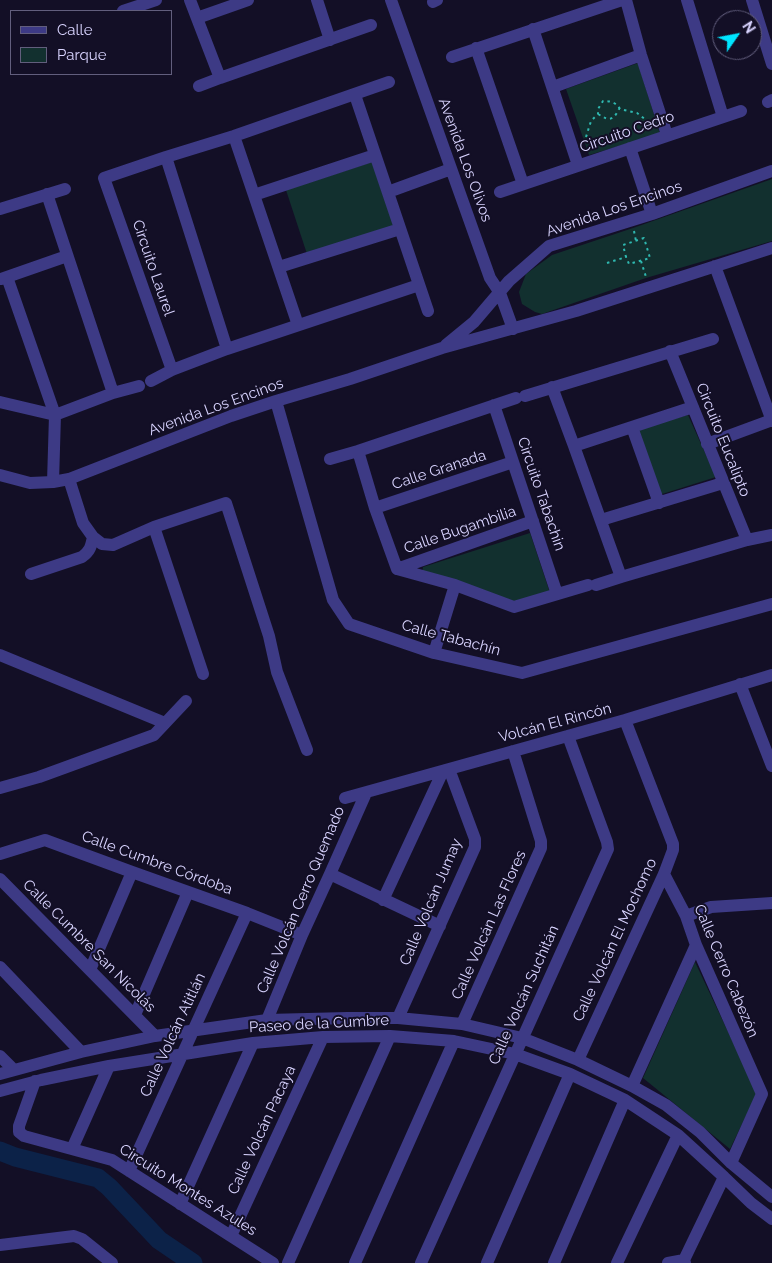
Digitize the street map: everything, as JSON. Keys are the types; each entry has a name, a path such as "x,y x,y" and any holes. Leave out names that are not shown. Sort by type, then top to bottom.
{"street":[{"path":"126,10 156,0"},
{"path":"190,0 220,78"},
{"path":"196,18 248,0"},
{"path":"318,0 330,40"},
{"name":"Avenida Los Olivos","path":"391,0 490,278 500,292 513,329"},
{"path":"452,57 622,0"},
{"path":"626,0 641,55 667,136"},
{"path":"687,0 722,117"},
{"path":"752,0 772,64"},
{"path":"199,86 371,25"},
{"path":"533,29 578,165"},
{"path":"476,48 522,184"},
{"path":"553,87 641,55"},
{"path":"227,349 166,157 234,136 389,82"},
{"path":"355,95 428,311"},
{"name":"Circuito Cedro","path":"500,192 741,111"},
{"path":"234,136 298,325"},
{"path":"630,148 652,214"},
{"path":"254,195 376,155"},
{"name":"Circuito Laurel","path":"166,157 104,178 172,370"},
{"path":"388,192 451,169"},
{"name":"Avenida Los Encinos","path":"442,348 474,322 509,281 549,246 652,214 772,172"},
{"path":"0,210 65,189"},
{"path":"46,194 113,393"},
{"path":"278,267 400,229"},
{"name":"Avenida Los Encinos","path":"0,475 30,483 69,479 230,416 442,348 576,311 772,248"},
{"path":"53,482 55,415 4,278 67,256"},
{"path":"708,444 772,421 716,266"},
{"path":"0,402 55,415 113,393 145,384 172,370 227,349 419,285"},
{"path":"330,459 494,405 713,339"},
{"name":"Circuito Eucalipto","path":"670,351 746,540"},
{"path":"552,387 621,577"},
{"name":"Calle Tabachín","path":"276,401 333,600 349,624 434,653 522,673 772,604"},
{"name":"Circuito Tabachin","path":"494,405 557,594"},
{"path":"574,446 692,407"},
{"path":"632,427 659,503"},
{"path":"358,451 375,508 397,569 455,585 514,607 772,534"},
{"name":"Calle Granada","path":"375,508 513,462"},
{"path":"69,479 83,523 93,537 102,544 113,545 154,528 226,503 269,636 277,672 307,750"},
{"path":"601,520 723,484"},
{"name":"Calle Bugambilia","path":"397,569 533,521"},
{"path":"154,528 203,674"},
{"path":"31,574 82,557 89,552 93,537"},
{"path":"434,653 455,585"},
{"path":"0,655 165,723"},
{"name":"Volcán El Rincón","path":"345,798 625,720 772,675"},
{"path":"740,684 772,766"},
{"path":"0,788 39,777 154,735 186,701"},
{"name":"Calle Volcán El Mochomo","path":"578,1060 664,874 673,850 673,844 625,720"},
{"name":"Calle Volcán Suchitán","path":"421,1263 608,849 568,736"},
{"name":"Calle Volcán Las Flores","path":"462,1024 541,848 541,842 513,751"},
{"path":"383,900 446,770"},
{"name":"Calle Volcán Jumay","path":"398,1018 475,847 475,839 446,770"},
{"name":"Calle Volcán Cerro Quemado","path":"267,1020 302,935 366,793"},
{"name":"Calle Cumbre Córdoba","path":"0,854 45,840 247,913 302,935"},
{"path":"90,970 132,872"},
{"path":"330,874 440,926"},
{"name":"Calle Cerro Cabezón","path":"664,874 686,916 696,945 762,1094 731,1163"},
{"name":"Calle Cumbre San Nicolás","path":"0,879 155,1036"},
{"path":"135,1015 188,892"},
{"path":"686,916 711,906 772,903"},
{"name":"Calle Volcán Atitlán","path":"129,1171 247,913"},
{"path":"632,1086 696,945"},
{"path":"0,967 81,1052"},
{"name":"Paseo de la Cumbre","path":"0,1074 81,1052 155,1036 267,1020 398,1018 462,1024 522,1038 578,1060 632,1086 666,1105 700,1132 731,1163 772,1196"},
{"path":"288,1263 390,1036"},
{"name":"Paseo de la Cumbre","path":"0,1092 35,1082 109,1066 253,1043 323,1037 390,1036 454,1041 515,1054 570,1074 625,1100 678,1135 751,1203 772,1219"},
{"name":"Calle Volcán Pacaya","path":"231,1236 323,1037"},
{"path":"355,1263 454,1041"},
{"path":"180,1204 253,1043"},
{"path":"0,1056 14,1070"},
{"path":"72,1149 109,1066"},
{"path":"486,1263 570,1074"},
{"name":"Circuito Montes Azules","path":"35,1082 19,1126 20,1132 24,1136 112,1160 273,1263"},
{"path":"554,1263 625,1100"},
{"path":"617,1263 678,1135"},
{"path":"668,1263 684,1261 724,1177"},
{"path":"0,1244 74,1236 82,1239 112,1263"}],"path":[{"path":"592,153 586,137 603,101 609,101 617,104 620,109 636,113 653,125"},
{"path":"598,114 607,119 612,119 620,109"},
{"path":"644,238 650,258 629,264 626,257 623,245 644,238"},
{"path":"608,263 626,257"},
{"path":"641,260 649,288"}],"green space":[{"path":"638,63 660,134 589,155 566,89"},
{"path":"372,162 394,227 307,254 286,190"},
{"path":"772,179 772,241 646,278 542,314 522,304 519,292 526,274 552,255"},
{"path":"688,415 716,477 659,495 637,429"},
{"path":"530,533 550,593 512,604 422,574 423,567"},
{"path":"695,962 757,1093 730,1149 643,1078"}],"waterway":[{"path":"0,1151 15,1157 98,1178 109,1187 159,1240 193,1263"}]}
